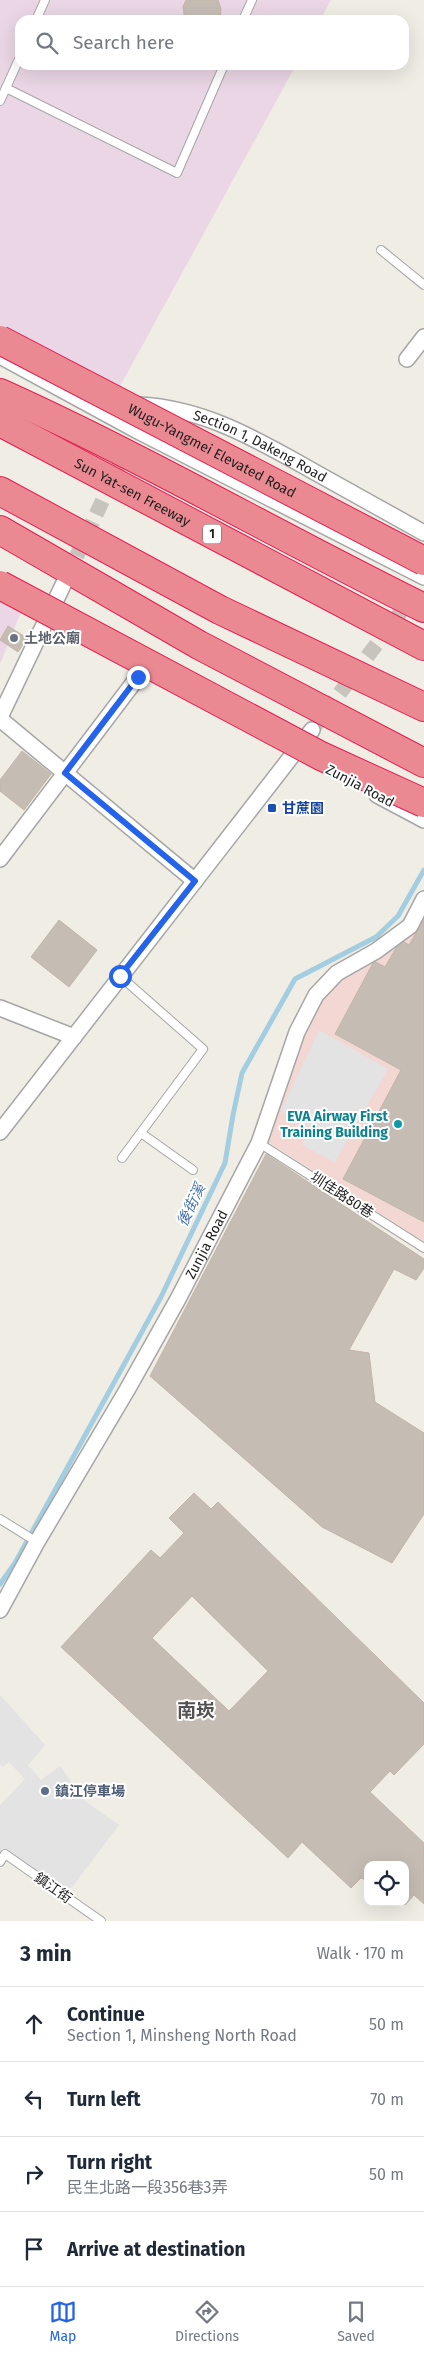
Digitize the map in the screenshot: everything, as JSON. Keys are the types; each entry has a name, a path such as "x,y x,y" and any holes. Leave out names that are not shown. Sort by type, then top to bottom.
{"highway":[{"name":"Wugu-Yangmei Elevated Road","path":"0,340 424,561"},
{"path":"0,393 51,416 328,561 418,602"},
{"name":"Sun Yat-sen Freeway","path":"0,422 424,646"},
{"path":"0,491 220,610 424,706"},
{"path":"0,530 199,645 424,763"},
{"path":"0,585 321,756 424,803"}],"street":[{"path":"407,359 424,337"},
{"name":"Section 1, Dakeng Road","path":"0,356 136,430 424,577"},
{"name":"Section 1, Dakeng Road","path":"82,401 148,405 196,413 218,421 262,442 424,533"},
{"path":"130,444 148,405"},
{"path":"418,602 424,581"},
{"path":"64,583 0,718 195,881"},
{"path":"0,858 138,677"},
{"path":"0,1132 312,730"},
{"name":"Zunjia Road","path":"296,751 424,820"},
{"name":"Zunjia Road","path":"0,1610 34,1540 173,1308 259,1143 297,1032 316,995 337,973 376,951 410,926 424,899"},
{"path":"0,1008 74,1037"}],"lane":[{"path":"38,15 45,0"},
{"path":"245,15 252,0"},
{"path":"0,101 15,68"},
{"path":"6,88 177,173 222,70"},
{"path":"381,250 424,284"},
{"path":"120,976 204,1049 122,1158"},
{"path":"141,1133 193,1170"},
{"name":"圳佳路80巷","path":"259,1143 424,1248"},
{"path":"0,1519 34,1540"},
{"name":"鎮江街","path":"0,1862 5,1854 101,1921"}],"shaded area":[{"path":"0,0 331,0 323,15 15,15 15,70 293,70 113,399 0,334"},
{"path":"0,595 23,607 0,664"},
{"path":"420,925 424,927 424,1242 262,1138 317,996 398,937"},
{"path":"319,1030 388,1069 335,1162 302,1145 311,1127 281,1111"},
{"name":"鎮江停車場","path":"0,1695 45,1745 28,1765 41,1780 60,1766 85,1801 119,1825 66,1895 5,1853 0,1860 0,1805 25,1779 9,1762 3,1767 0,1765"}],"building":[{"path":"186,0 218,0 221,9 220,15 184,15 183,7"},
{"name":"土地公廟","path":"8,626 27,638 18,652 0,640"},
{"path":"22,751 51,774 24,810 0,791 0,780"},
{"name":"EVA Airway First Training Building","path":"424,919 424,1222 343,1179 401,1070 335,1034 373,963 376,962 385,967 396,948 404,942 409,945"},
{"path":"59,920 97,950 69,987 31,957"},
{"path":"266,1154 424,1259 424,1268 416,1280 394,1269 349,1350 369,1353 375,1402 424,1433 424,1514 392,1563 322,1527 150,1376"},
{"path":"194,1493 211,1509 218,1502 424,1703 424,1744 394,1775 390,1771 370,1792 424,1843 424,1904 414,1895 409,1901 409,1861 364,1861 364,1879 361,1878 351,1888 302,1842 288,1858 61,1647 151,1550 160,1558 184,1533 169,1518","holes":["192,1596 268,1671 229,1711 152,1638"]}],"waterway":[{"name":"後街溪","path":"0,1584 15,1563 161,1297 225,1163 242,1073 295,979 376,937 398,916 424,870"}],"tunnel":[{"path":"67,577 127,448"},
{"path":"312,730 412,597"}],"place":[{"name":"土地公廟","path":"14,638"},
{"name":"甘蔗園","path":"272,808"},
{"name":"EVA Airway First Training Building","path":"398,1124"},
{"name":"鎮江停車場","path":"45,1791"}],"district":[{"name":"南崁","path":"196,1710"}],"route":[{"path":"120,976 195,881 65,773 138,677"}]}
